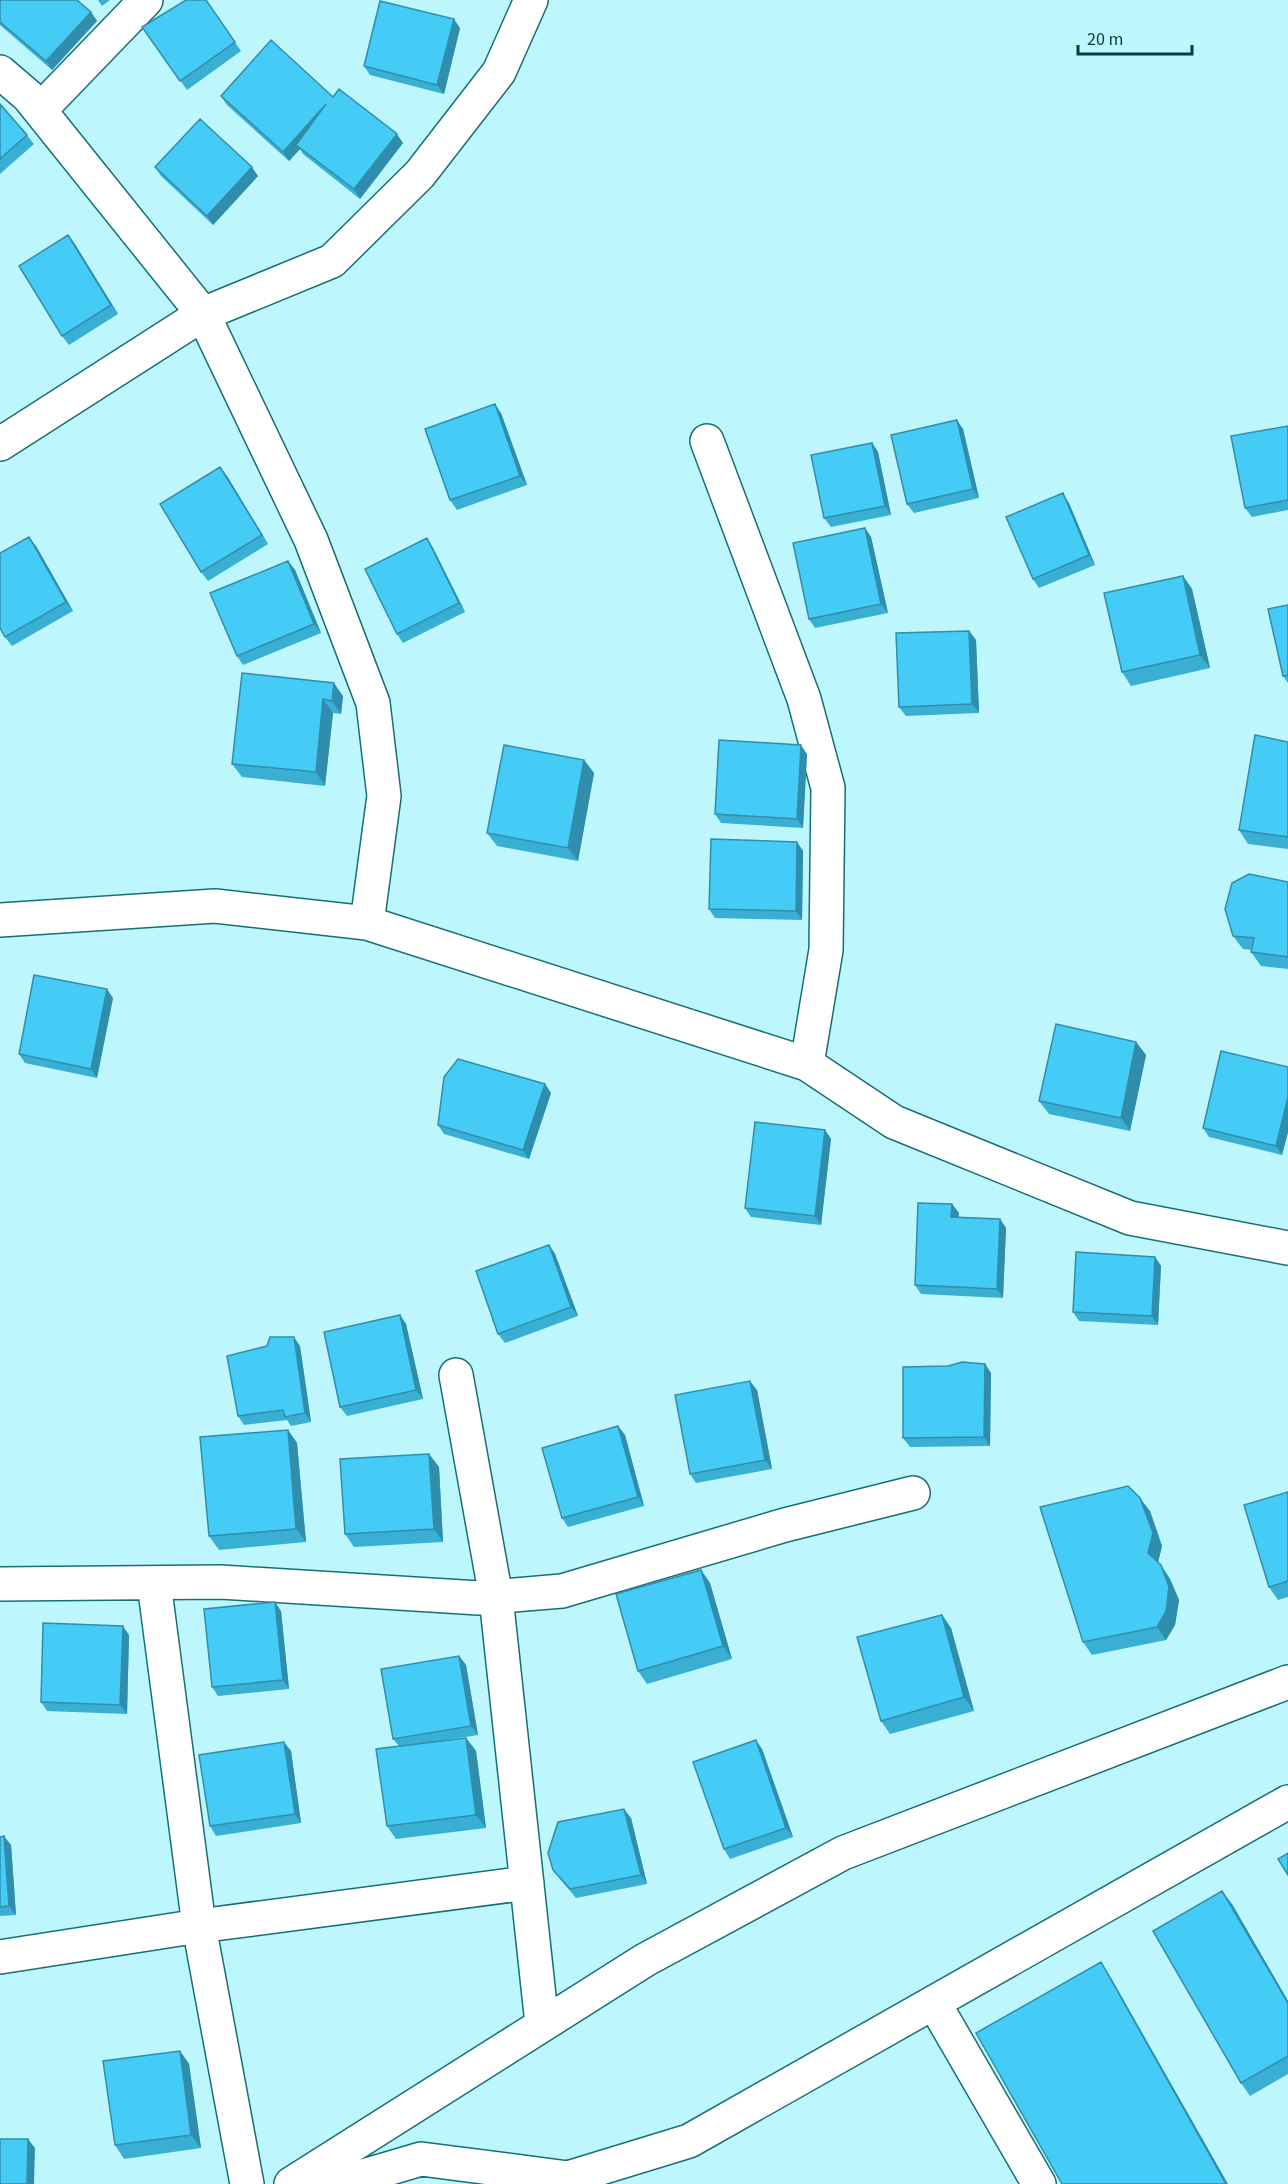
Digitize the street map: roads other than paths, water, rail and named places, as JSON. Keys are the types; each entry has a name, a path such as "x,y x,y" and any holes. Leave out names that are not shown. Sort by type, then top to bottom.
{"street":[{"path":"39,110 146,0"},
{"path":"0,444 203,314 332,261 420,174 499,72 531,0"},
{"path":"0,72 28,96 203,314 311,540 373,703 384,795 367,923"},
{"path":"707,441 804,699 828,788 826,950 807,1064"},
{"path":"0,920 215,906 367,923 807,1064 894,1122 1130,1218 1288,1248"},
{"path":"456,1374 496,1597 542,2024"},
{"path":"0,1584 221,1582 479,1598 562,1591 785,1525 913,1493"},
{"path":"154,1583 199,1926 247,2184"},
{"path":"291,2184 645,1960 843,1853 1288,1682"},
{"path":"336,2184 421,2159 568,2178 689,2141 1288,1802"},
{"path":"0,1957 199,1926 527,1883"},
{"path":"934,2003 1039,2184"}]}
